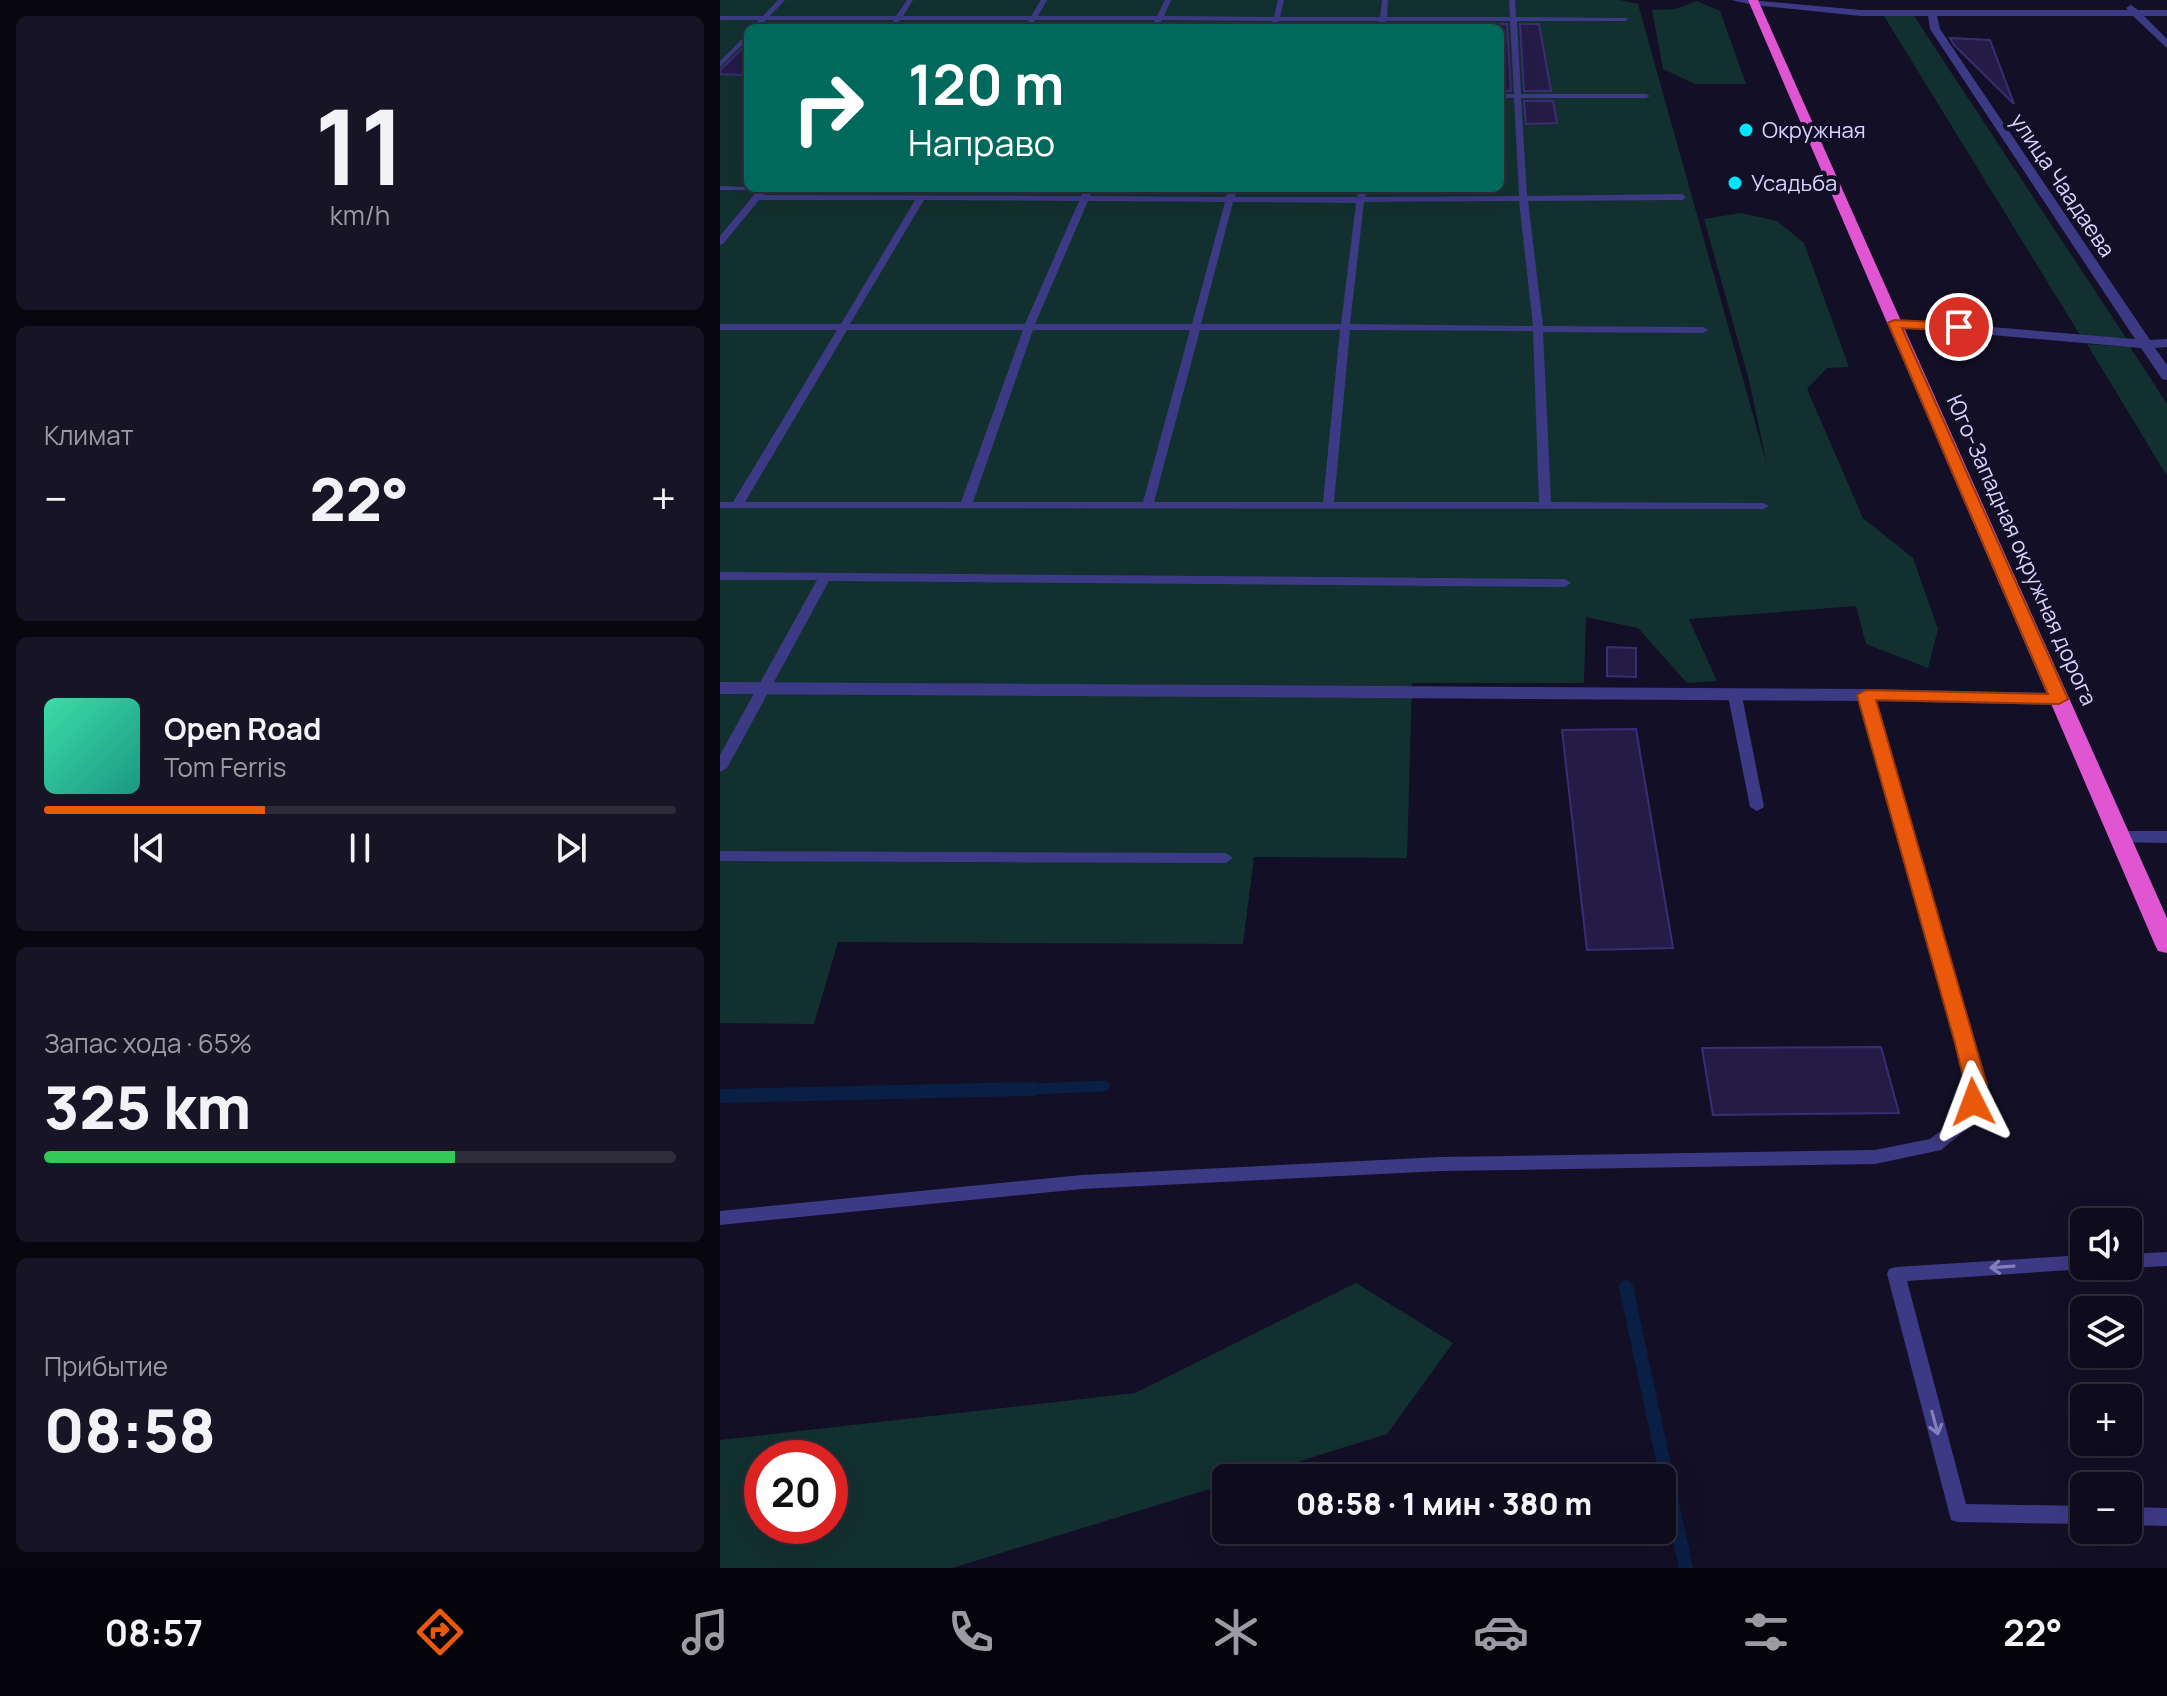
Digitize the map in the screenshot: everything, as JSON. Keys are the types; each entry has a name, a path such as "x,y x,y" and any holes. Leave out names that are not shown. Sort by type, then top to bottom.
{"highway":[{"name":"Юго-Западная окружная дорога","path":"1754,1 2167,945"}],"street":[{"path":"1736,0 1861,13 2167,13"},
{"path":"2122,0 2167,45"},
{"name":"улица Чаадаева","path":"1932,14 1935,29 2167,376"},
{"path":"1894,323 2146,344 2167,343"},
{"path":"720,688 1866,695 2059,699"},
{"path":"2120,837 2167,837"}],"lane":[{"path":"759,24 782,0"},
{"path":"895,24 910,0"},
{"path":"1030,24 1044,0"},
{"path":"1157,24 1168,0"},
{"path":"1275,24 1281,0"},
{"path":"1382,24 1385,0"},
{"path":"1512,0 1523,197 1538,327 1545,505"},
{"path":"720,18 1626,19"},
{"path":"720,65 744,39"},
{"path":"1504,96 1646,96"},
{"path":"720,188 744,190"},
{"path":"720,242 758,192"},
{"path":"783,192 926,198 1087,193 1232,194 1360,200 1682,197"},
{"path":"737,505 842,327 932,192"},
{"path":"1328,505 1361,192"},
{"path":"966,505 1029,327 1087,193"},
{"path":"1148,504 1232,194"},
{"path":"720,327 1538,327 1703,330"},
{"path":"720,505 1763,506"},
{"path":"720,576 1565,583"},
{"path":"720,768 825,576"},
{"path":"720,1218 1082,1182 1441,1164 1875,1157 1935,1145 1969,1118 1976,1085 1866,695"},
{"path":"1735,696 1757,807"},
{"path":"720,856 1226,858"},
{"path":"2142,1260 2167,1259"},
{"path":"2070,1263 1896,1274 1958,1513 2070,1515"},
{"path":"2142,1516 2162,1517"}],"green space":[{"path":"720,0 1620,0 1638,4 1767,465 1749,380 1704,219 1741,213 1777,221 1804,243 1849,367 1827,368 1807,389 1863,518 1913,558 1938,629 1928,668 1866,644 1856,606 1689,619 1717,681 1687,683 1638,628 1586,617 1584,683 1412,683 1407,858 1254,857 1243,944 838,942 814,1024 720,1023"},
{"path":"1697,1 1720,11 1746,84 1695,84 1663,69 1652,10 1675,9"},
{"path":"1884,16 1914,16 2126,338 2080,335"},
{"path":"2087,344 2130,347 2167,404 2167,476"},
{"path":"1356,1283 1453,1343 1387,1434 1291,1464 1212,1464 1212,1488 952,1568 720,1568 720,1440 1135,1393"}],"building":[{"path":"1504,24 1507,24 1511,91 1504,91"},
{"path":"1520,24 1539,24 1551,91 1524,91"},
{"path":"1950,38 1990,40 2014,104 1954,45"},
{"path":"744,47 744,73 720,74 720,70"},
{"path":"1524,101 1553,101 1557,123 1526,124"},
{"path":"1607,647 1636,648 1636,677 1607,676"},
{"path":"1636,729 1673,948 1587,950 1562,730"},
{"path":"1881,1047 1899,1113 1713,1115 1702,1048"}],"waterway":[{"path":"990,1091 1104,1086"},
{"path":"720,1096 1034,1089"},
{"path":"1626,1287 1686,1568"}],"place":[{"name":"Окружная","path":"1746,130"},
{"name":"Усадьба","path":"1735,183"}],"route":[{"path":"1959,327 1894,323 2059,699 1866,695 1965,1043 1976,1085 1973,1102"}]}
